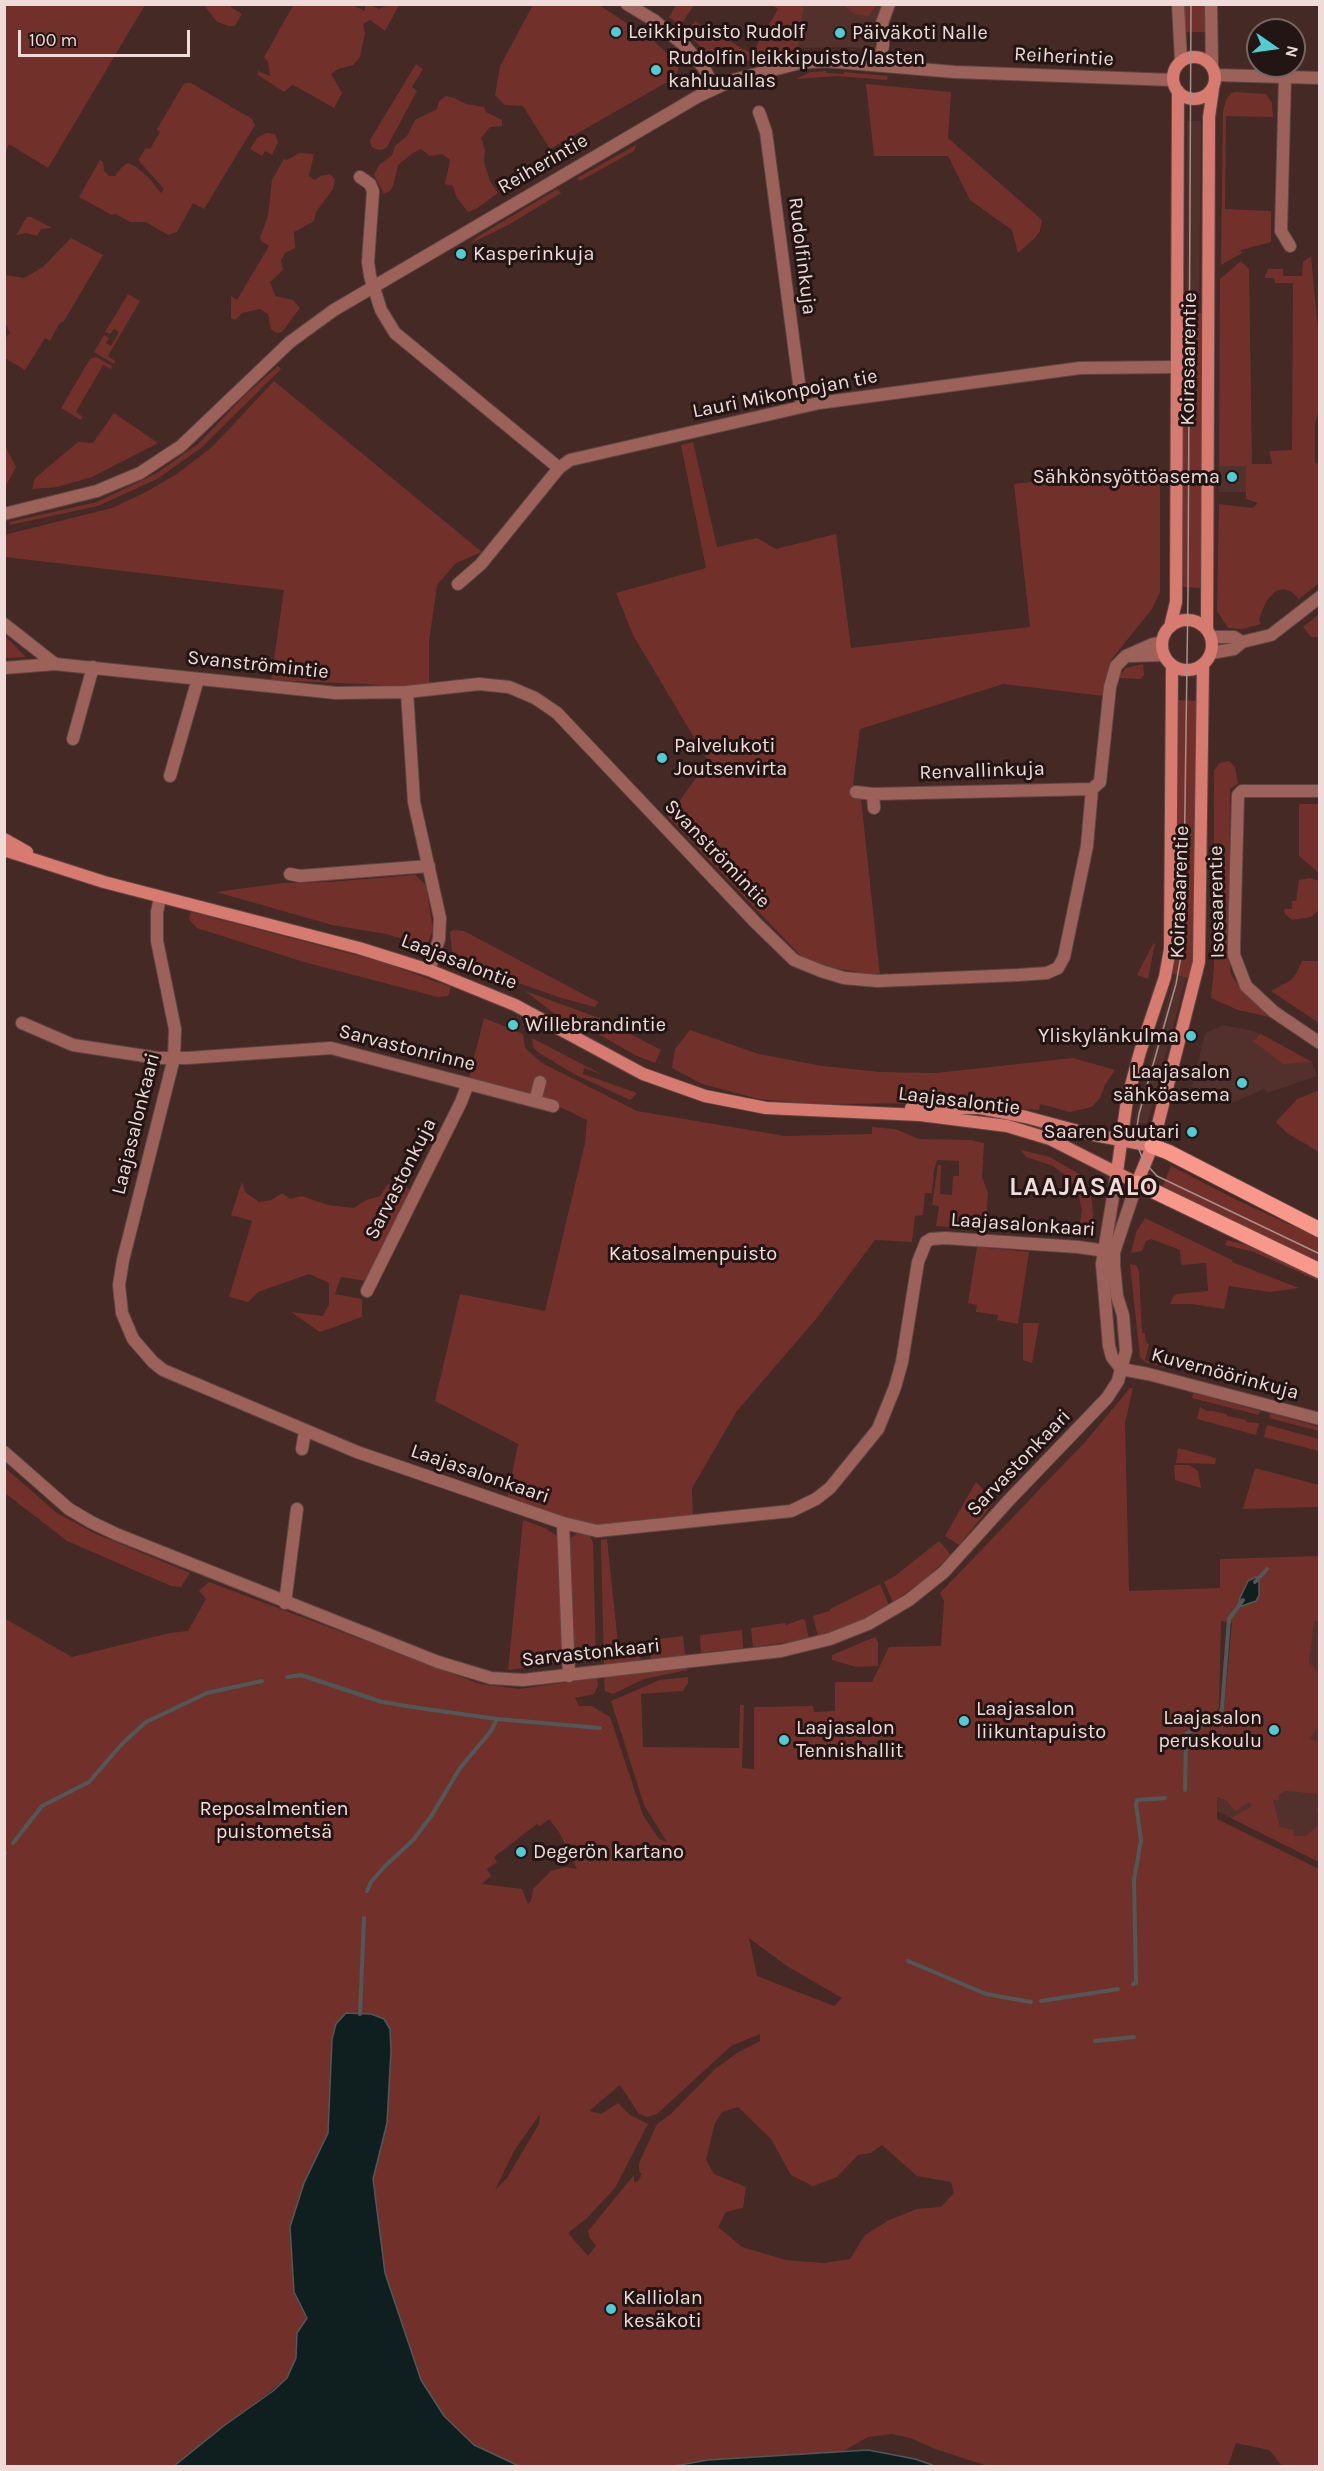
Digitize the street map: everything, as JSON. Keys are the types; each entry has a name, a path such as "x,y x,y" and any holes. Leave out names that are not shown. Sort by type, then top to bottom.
{"main road":[{"path":"1191,57 1198,57 1214,70 1213,89 1204,97 1194,99 1184,96 1176,85 1175,70 1181,61 1191,57"},
{"name":"Koirasaarentie","path":"1170,627 1176,603 1176,85"},
{"name":"Koirasaarentie","path":"1209,633 1209,117 1213,89"},
{"path":"1187,620 1201,624 1209,633 1211,653 1203,666 1186,670 1172,666 1163,649 1170,627 1187,620"},
{"name":"Koirasaarentie","path":"1117,1172 1127,1101 1140,1052 1166,975 1170,949 1172,666"},
{"name":"Koirasaarentie","path":"1137,1183 1152,1146 1200,955 1203,666"},
{"name":"Laajasalontie","path":"4,839 43,862"},
{"name":"Laajasalontie","path":"4,850 75,874 359,948 429,970 515,1005 617,1061 671,1085 705,1096 766,1108 920,1115 1007,1126 1050,1139 1320,1270"},
{"name":"Laajasalontie","path":"850,1111 940,1107 980,1108 1152,1146 1173,1154 1320,1230"}],"street":[{"path":"627,4 654,21 685,46 704,68 714,88"},
{"path":"879,65 883,45 882,22 889,4"},
{"path":"1178,4 1181,61"},
{"path":"1212,4 1214,70 1246,73"},
{"name":"Reiherintie","path":"4,513 97,491 140,472 167,456 196,433 247,381 290,342 334,310 714,88 751,74 800,63 825,61 955,72 1176,85"},
{"path":"1284,78 1281,231 1290,246"},
{"name":"Rudolfinkuja","path":"759,112 766,132 802,406"},
{"path":"360,177 370,184 373,191 368,262 373,288 389,324 403,342 559,468"},
{"name":"Lauri Mikonpojan tie","path":"459,584 481,564 559,468 570,460 802,406 1080,368 1177,367"},
{"path":"1211,653 1234,649 1242,642 1271,635 1320,597"},
{"path":"4,624 55,664"},
{"path":"1209,633 1234,637 1242,642"},
{"name":"Svanströmintie","path":"4,668 55,664 318,692 407,692 500,684 522,692 546,705 575,732 776,943 795,960 844,978 878,981 1018,975 1054,971 1064,957 1087,846 1092,789 1100,782 1110,687 1116,666 1126,656 1152,644 1163,649"},
{"path":"73,739 93,668"},
{"path":"170,776 198,679"},
{"path":"407,692 414,802 441,927 429,970"},
{"name":"Renvallinkuja","path":"856,792 873,794 1092,789"},
{"name":"Isosaarentie","path":"1320,791 1242,791 1238,795 1234,944 1234,955 1246,986 1274,1012 1320,1043"},
{"path":"873,794 874,808"},
{"path":"290,874 300,876 429,866"},
{"name":"Laajasalonkaari","path":"160,897 157,912 157,941 175,1029 174,1058 123,1260 119,1285 122,1313 133,1339 163,1370 357,1452 563,1524 606,1531 800,1509 816,1499 839,1478 872,1438 885,1414 902,1362 918,1262 926,1242 939,1238 1109,1251"},
{"name":"Sarvastonrinne","path":"22,1023 73,1044 174,1058 320,1047 554,1106"},
{"path":"535,1101 540,1082"},
{"name":"Sarvastonkuja","path":"367,1291 468,1084"},
{"name":"Sarvastonkaari","path":"4,1452 59,1500 91,1522 285,1603 472,1674 506,1680 569,1676 756,1655 796,1648 847,1633 888,1614 926,1587 951,1564 1107,1398 1118,1381 1126,1351 1123,1315 1117,1296 1114,1265 1109,1251 1117,1172"},
{"name":"Sarvastonkaari","path":"1109,1251 1137,1183"},
{"name":"Kuvernöörinkuja","path":"1121,1369 1320,1419"},
{"path":"302,1449 305,1431"},
{"path":"285,1603 297,1509"},
{"path":"563,1524 569,1676"}],"shaded area":[{"name":"Päiväkoti Nalle","path":"804,5 885,5 879,50 849,47 798,48"},
{"path":"1187,121 1201,121 1199,313 1186,313"},
{"path":"1219,466 1246,466 1246,492 1219,492"},
{"name":"Yliskylänkulma","path":"1175,974 1186,978 1147,1124 1134,1122"},
{"path":"1223,1025 1261,1034 1312,1062 1317,1076 1267,1093 1264,1089 1227,1105 1226,1102 1218,1105 1216,1101 1208,1104 1206,1100 1198,1103 1192,1086 1205,1033"},
{"path":"1256,1577 1259,1581 1259,1595 1256,1601 1242,1606 1239,1603 1240,1598 1248,1581"},
{"name":"Laajasalon peruskoulu","path":"1319,1593 1319,1862 1217,1811 1217,1735 1311,1638"},
{"path":"346,2013 371,2014 384,2019 390,2029 387,2123 373,2179 385,2273 421,2380 444,2416 474,2445 519,2466 174,2466 225,2425 273,2391 287,2378 296,2358 297,2333 307,2318 294,2292 290,2227 304,2183 328,2133 332,2039 336,2024"},
{"path":"868,2450 915,2459 935,2466 674,2466 708,2460"}],"green space":[{"path":"294,4 352,5 365,11 365,5 379,9 388,5 399,5 385,31 370,20 363,24 365,33 360,57 353,65 338,69 331,74 342,93 334,108 292,85 284,92 258,75 258,71 270,76 268,62 264,57"},
{"path":"4,5 145,5 48,168 9,144 5,152"},
{"path":"204,5 232,5 231,7 242,14 235,26 229,26 217,22"},
{"path":"533,5 599,5 654,41 679,65 676,77 550,149 523,106 505,105 495,95 500,66"},
{"path":"676,5 694,5 680,26 669,17"},
{"path":"771,5 804,5 798,48 727,66 714,60 687,33 695,21 752,54 778,9"},
{"path":"843,5 876,5 869,16 855,14"},
{"path":"1183,5 1207,5 1206,32 1184,32"},
{"path":"416,64 423,69 412,87 417,91 387,147 382,150 375,149 371,146 370,140"},
{"path":"826,71 826,73 844,74 844,72 888,76 887,80 837,76 796,79 811,72"},
{"path":"186,83 191,83 252,119 255,125 204,209 193,203 177,232 168,235 146,222 130,222 116,214 112,215 79,197 100,160 103,162 104,171 109,176 115,176 128,163 135,166 161,193 164,189 138,160 146,148 150,149 160,132 157,129"},
{"path":"866,84 951,92 948,138 1042,220 1040,231 1035,238 1018,253 1012,230 970,200 948,156 874,156"},
{"path":"1231,93 1266,94 1272,103 1273,117 1226,116 1225,209 1271,211 1271,242 1241,250 1242,253 1221,265 1223,111 1226,100"},
{"path":"446,96 466,104 484,107 486,112 502,120 502,126 490,127 481,138 485,150 484,162 490,181 498,193 468,212 457,198 453,186 445,184 450,160 442,154 430,156 421,149 413,153 398,165 393,186 384,194 374,175 379,165 392,155 395,146 407,136 415,120 437,109 439,101"},
{"path":"266,133 275,134 278,142 272,155 265,151 262,156 250,149 257,138"},
{"path":"636,145 634,151 580,181 577,178"},
{"path":"299,153 314,154 309,176 315,180 330,174 335,179 333,189 316,212 314,221 294,232 295,248 285,253 281,260 283,270 270,282 275,296 293,300 300,308 282,332 276,333 271,329 268,314 260,309 242,313 235,320 231,318 231,296 237,300 269,246 261,241 260,237 268,216 272,180 284,159 287,160"},
{"path":"557,189 561,193 510,224 470,244 477,237"},
{"path":"27,217 52,228 41,229 37,236 26,233 16,235"},
{"path":"71,238 103,255 64,321 59,324 50,341 45,338 25,370 5,358 5,335 6,337 10,333 5,323 5,275 24,278 43,267"},
{"path":"1311,256 1320,352 1320,406 1315,424 1315,463 1320,464 1319,583 1299,599 1291,591 1283,589 1276,591 1267,600 1262,611 1259,620 1261,624 1242,629 1228,628 1217,611 1219,504 1253,508 1258,503 1246,499 1246,466 1219,466 1220,279 1241,261 1249,269 1252,464 1272,464 1269,451 1292,450 1293,283 1275,283 1274,278 1265,278 1265,276 1268,269 1283,269 1283,276 1302,276 1303,262"},
{"path":"128,294 140,301 108,356 115,361 114,364 94,352 104,335 109,338 106,343 111,346 119,332 114,329 110,334 105,332"},
{"path":"1184,313 1202,313 1202,588 1179,587 1181,329"},
{"path":"96,357 112,366 111,369 103,365 76,412 83,417 81,420 61,408 90,359"},
{"path":"278,366 281,369 201,448 157,479 98,506 10,525 9,522 97,502 157,473 198,444 245,395"},
{"path":"274,381 482,552 456,563 437,585 429,642 429,687 271,680 284,590 5,557 4,535 112,508 177,474 212,447"},
{"path":"114,413 158,443 92,477 57,487 32,489 35,478 78,442 93,443"},
{"path":"693,442 717,547 757,538 776,549 836,534 851,648 1030,627 1014,484 1160,468 1160,592 1152,609 1111,660 1104,696 1003,684 860,729 853,784 861,799 880,976 823,966 799,954 668,817 708,761 633,635 616,593 706,568 681,445"},
{"path":"5,446 16,467 4,487"},
{"path":"1319,614 1319,637 1311,637 1303,627"},
{"path":"5,636 26,657 5,658"},
{"path":"1143,664 1144,675 1141,679 1118,678 1126,668"},
{"path":"1176,700 1200,701 1197,940 1191,979 1170,973"},
{"path":"1229,761 1235,767 1238,783 1230,789 1229,956 1231,974 1242,991 1272,1014 1270,1017 1238,1010 1211,998 1214,967 1214,771 1219,763"},
{"path":"1299,804 1319,804 1319,873 1299,856"},
{"path":"415,875 426,885 433,930 427,946 386,934 332,925 216,892 283,883 331,882"},
{"path":"1310,878 1319,881 1319,910 1311,917 1292,920 1285,914 1284,909 1292,909 1292,901 1296,901 1299,880"},
{"path":"191,912 379,961 451,987 448,996 438,997 304,962 197,928 189,919"},
{"path":"464,931 598,1002 595,1007 561,998 462,963 452,952 450,932"},
{"path":"1155,943 1148,979 1137,975 1153,944"},
{"path":"1302,961 1319,961 1319,1023 1271,991 1291,980"},
{"path":"525,991 602,1019 661,1050 655,1063 637,1056 575,1021 560,1018"},
{"name":"Katosalmenpuisto","path":"484,1018 523,1034 525,1048 542,1063 637,1111 785,1136 872,1134 872,1127 895,1129 919,1139 971,1140 984,1143 982,1177 988,1193 985,1229 936,1226 939,1206 932,1205 938,1165 941,1165 940,1194 952,1195 953,1176 959,1176 959,1161 937,1160 932,1193 925,1193 923,1215 915,1216 912,1242 875,1240 816,1319 737,1411 692,1488 693,1517 603,1526 573,1522 507,1500 518,1444 435,1401 460,1294 545,1311 585,1143 587,1120 560,1107 555,1099 540,1097 533,1090 530,1094 524,1094 469,1078"},
{"path":"690,1030 759,1054 822,1066 881,1072 936,1073 1073,1058 1115,1070 1100,1098 1092,1107 1070,1112 1040,1104 1039,1110 1010,1108 990,1103 812,1104 759,1099 702,1084 672,1068 675,1049"},
{"path":"1261,1034 1312,1062 1283,1064 1253,1041"},
{"path":"532,1038 603,1075 584,1068 583,1074 637,1093 630,1100 574,1074 539,1053 533,1047"},
{"path":"1320,1090 1319,1152 1287,1133 1276,1122 1297,1099"},
{"path":"1021,1150 1050,1157 1079,1174 1087,1185 1092,1200 1093,1217 1090,1227 1084,1232 1078,1234 1082,1210 1078,1192 1069,1178 1053,1166 1026,1157"},
{"path":"1171,1166 1319,1238 1319,1263 1162,1188"},
{"path":"242,1182 245,1192 259,1202 272,1200 282,1193 290,1199 302,1196 328,1205 354,1208 366,1200 380,1196 388,1184 410,1189 366,1281 341,1277 335,1294 362,1299 362,1317 320,1332 291,1312 323,1316 329,1304 329,1283 309,1274 258,1292 248,1302 229,1297 252,1221 231,1215"},
{"path":"1145,1218 1232,1262 1299,1288 1270,1292 1229,1286 1224,1309 1192,1304 1170,1304 1177,1294 1208,1291 1206,1263 1181,1265 1180,1250 1151,1239 1146,1241 1142,1251 1131,1253 1136,1232"},
{"path":"1227,1240 1254,1247 1319,1277 1319,1281 1254,1252 1225,1245"},
{"path":"977,1247 1029,1252 1018,1324 997,1320 998,1315 976,1312 977,1305 968,1303"},
{"path":"1130,1264 1137,1266 1139,1272 1142,1333 1145,1333 1146,1343 1149,1344 1145,1360 1167,1366 1166,1368 1145,1362 1140,1357"},
{"path":"1023,1323 1039,1323 1032,1363 1023,1360"},
{"name":"Reposalmentien puistometsä","path":"1130,1388 1133,1388 1125,1423 1129,1591 1220,1588 1220,1559 1319,1556 1319,1621 1314,1621 1309,1662 1319,1674 1319,1726 1309,1739 1319,1741 1319,1794 1286,1791 1279,1794 1279,1800 1273,1800 1280,1827 1294,1830 1293,1836 1306,1836 1317,1826 1319,1862 1231,1818 1252,1806 1250,1802 1235,1811 1226,1800 1217,1797 1217,1819 1319,1869 1319,2466 1282,2466 1269,2450 1236,2443 1228,2466 988,2466 938,2450 910,2438 892,2434 868,2437 840,2453 708,2460 674,2466 519,2466 474,2445 444,2416 421,2380 389,2290 373,2179 387,2123 390,2029 371,2014 360,2014 328,2111 328,2133 304,2183 290,2227 294,2291 307,2318 297,2333 296,2358 287,2378 174,2466 5,2466 4,1618 72,1657 170,1633 188,1631 206,1599 199,1591 209,1582 480,1684 519,1689 597,1678 598,1686 594,1694 575,1698 579,1706 592,1706 610,1717 643,1815 659,1839 667,1842 644,1805 611,1701 660,1680 688,1677 688,1683 683,1691 641,1694 643,1747 739,1748 740,1705 744,1705 742,1768 754,1769 754,1707 813,1706 814,1712 835,1711 835,1682 872,1682 889,1647 941,1646 944,1601 940,1593 1086,1441","holes":["1221,1621 1232,1623 1224,1709 1213,1717 1219,1707","549,1819 559,1832 577,1869 565,1867 551,1871 533,1889 531,1901 528,1904 522,1889 482,1884 491,1876 487,1869 497,1862 494,1857 537,1824 540,1826","749,1938 787,1966 842,1998 834,2006 757,1976","760,2034 760,2041 737,2053 715,2069 671,2114 657,2124 639,2163 639,2171 642,2174 638,2181 634,2182 634,2175 588,2231 596,2246 588,2256 568,2233 587,2218 615,2188 648,2124 630,2115 618,2103 601,2114 589,2111 620,2085 639,2114 647,2117 657,2114 731,2046","738,2107 771,2139 791,2175 813,2186 837,2177 858,2155 871,2153 882,2145 917,2176 951,2182 954,2193 941,2207 917,2209 889,2220 865,2235 850,2259 824,2263 786,2260 742,2247 718,2227 726,2212 743,2208 746,2187 714,2174 706,2160 715,2123 722,2112","540,2114 539,2124 507,2178 495,2190 514,2151"]},
{"path":"1193,1393 1260,1411 1259,1415 1192,1398"},
{"path":"1200,1407 1207,1411 1247,1420 1246,1422 1259,1423 1256,1435 1197,1419"},
{"path":"1270,1413 1319,1427 1319,1431 1269,1418"},
{"path":"1267,1425 1319,1439 1319,1451 1264,1437"},
{"path":"1178,1448 1216,1458 1215,1464 1176,1463"},
{"path":"1174,1465 1189,1465 1198,1471 1201,1488 1175,1480"},
{"path":"4,1467 57,1513 94,1533 190,1573 181,1587 171,1586 67,1541 5,1493"},
{"path":"1255,1468 1319,1485 1319,1507 1243,1509"},
{"path":"976,1482 995,1501 959,1545 945,1536"},
{"path":"523,1520 545,1528 557,1536 563,1662 508,1670"},
{"path":"576,1534 589,1535 593,1542 596,1661 590,1662 573,1662 569,1539"},
{"path":"607,1539 618,1644 638,1642 641,1661 604,1665 601,1540"},
{"path":"939,1541 951,1555 924,1580 893,1602 884,1582"},
{"path":"880,1584 889,1605 858,1622 818,1637 813,1616 830,1611"},
{"path":"805,1620 809,1639 753,1647 751,1628 785,1623 786,1625"},
{"path":"742,1630 743,1648 701,1653 700,1635"},
{"path":"683,1636 685,1656 651,1660 649,1640"},
{"path":"875,1637 878,1642 878,1666 856,1667 832,1660 832,1655"},
{"path":"687,1668 687,1670 644,1679 613,1694 605,1691 604,1677"}],"waterway":[{"path":"1255,1582 1267,1569"},
{"path":"1187,1733 1217,1718 1222,1709 1229,1619 1243,1600"},
{"path":"287,1677 301,1675 382,1702 497,1719 600,1728"},
{"path":"13,1843 42,1806 89,1782 122,1744 146,1722 207,1693 262,1681"},
{"path":"367,1891 371,1882 413,1840 432,1815 460,1768 491,1731 497,1719"},
{"path":"1185,1790 1186,1742"},
{"path":"1133,1984 1136,1983 1134,1880 1141,1840 1136,1804 1137,1800 1165,1798"},
{"path":"360,2014 364,1918"},
{"path":"908,1961 986,1994 1031,2002"},
{"path":"1041,2001 1118,1989"},
{"path":"1095,2041 1134,2037"}],"tram line":[{"path":"1191,4 1188,592 1183,945 1176,984 1139,1114 1136,1133 1144,1162 1157,1176 1320,1254"}],"place":[{"name":"Leikkipuisto Rudolf","path":"616,32"},
{"name":"Päiväkoti Nalle","path":"840,33"},
{"name":"Rudolfin leikkipuisto/lasten kahluuallas","path":"656,70"},
{"name":"Kasperinkuja","path":"461,254"},
{"name":"Sähkönsyöttöasema","path":"1232,477"},
{"name":"Palvelukoti Joutsenvirta","path":"662,758"},
{"name":"Willebrandintie","path":"513,1025"},
{"name":"Yliskylänkulma","path":"1191,1036"},
{"name":"Laajasalon sähköasema","path":"1242,1083"},
{"name":"Saaren Suutari","path":"1192,1132"},
{"name":"Laajasalon liikuntapuisto","path":"964,1721"},
{"name":"Laajasalon peruskoulu","path":"1274,1730"},
{"name":"Laajasalon Tennishallit","path":"784,1740"},
{"name":"Degerön kartano","path":"521,1852"},
{"name":"Kalliolan kesäkoti","path":"611,2309"}],"district":[{"name":"LAAJASALO","path":"1084,1188"}]}
